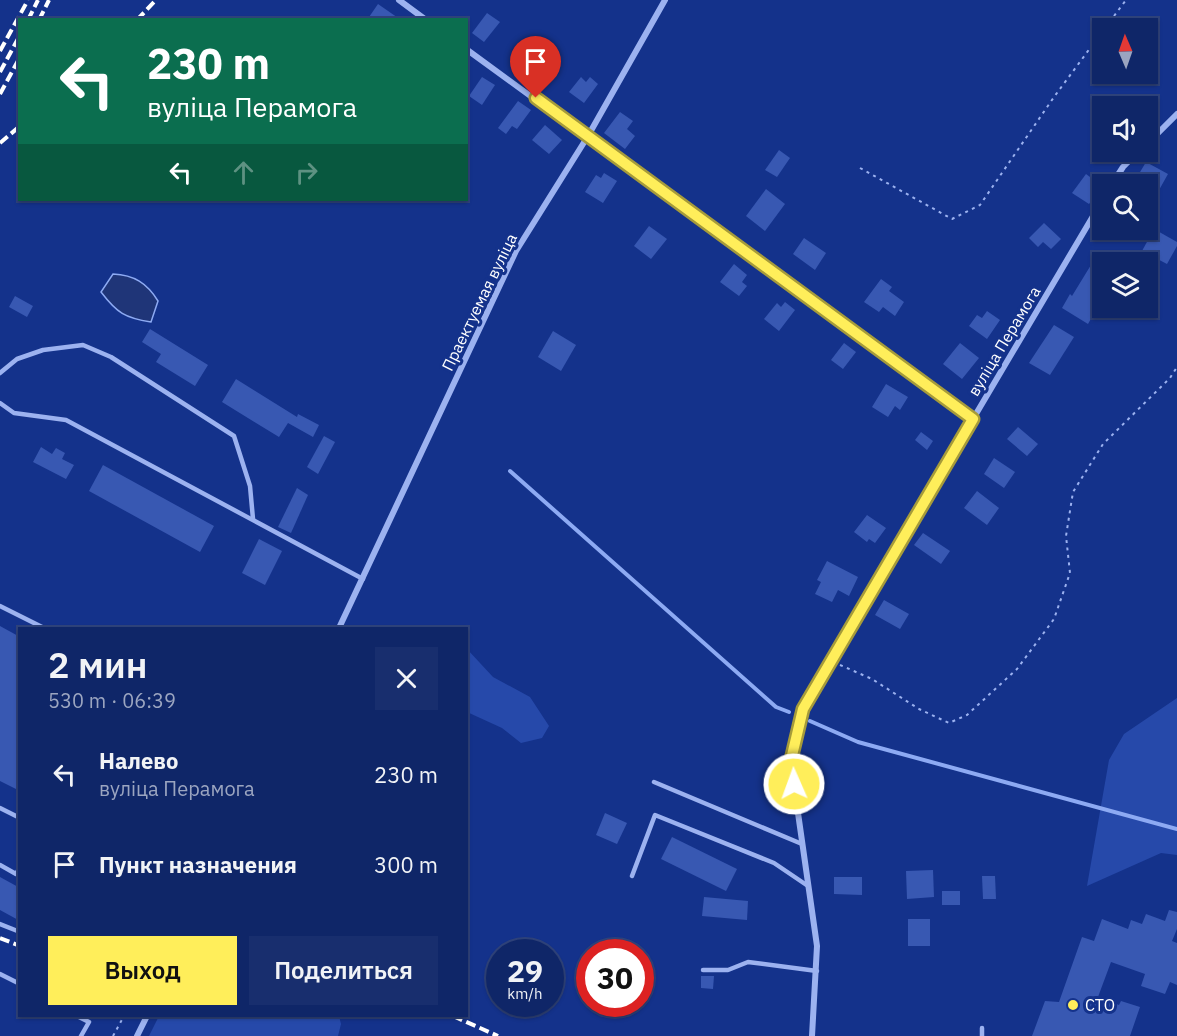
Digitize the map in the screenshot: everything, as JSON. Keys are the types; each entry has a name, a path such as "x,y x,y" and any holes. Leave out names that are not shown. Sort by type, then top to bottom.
{"street":[{"path":"399,0 423,18"},
{"name":"Праектуемая вуліца","path":"339,627 516,251 588,136 665,0"},
{"name":"вуліца Перамога","path":"468,49 973,419 1092,218"},
{"path":"1158,133 1177,114"},
{"path":"1118,174 1127,162"},
{"path":"812,1036 817,946 790,764 803,709 973,419"},
{"path":"137,1036 146,1017"}],"lane":[{"path":"0,374 17,359 43,350 83,345 111,357 234,436 250,486 253,519"},
{"path":"0,402 14,413 66,420 363,579"},
{"path":"0,606 42,627"},
{"path":"654,782 802,844"},
{"path":"0,808 18,817"},
{"path":"632,876 655,814 774,863 808,886"},
{"path":"0,865 16,874 18,870"},
{"path":"0,924 18,931"},
{"path":"703,970 728,970 748,962 817,971"},
{"path":"0,974 18,983"},
{"path":"79,1017 89,1022 81,1036"},
{"path":"982,1028 982,1036"}],"path":[{"path":"1112,18 1126,0"},
{"path":"860,168 951,219 980,205 1092,46"},
{"path":"839,664 872,679 919,709 949,723 967,715 1017,669 1054,619 1070,573 1066,536 1073,492 1102,444 1170,378 1177,367"},
{"path":"113,1036 123,1017"}],"shaded area":[{"path":"113,274 134,278 154,295 158,301 151,322 134,319 122,313 101,292"},
{"path":"468,650 493,677 530,697 549,726 542,738 521,743 502,728 468,712"},
{"path":"1177,698 1177,855 1161,853 1087,886 1109,760 1124,734"},
{"path":"158,1017 339,1017 341,1024 338,1036 149,1036"}],"building":[{"path":"378,4 398,18 368,18"},
{"path":"487,13 500,22 484,42 472,33"},
{"path":"482,77 495,85 482,105 469,96"},
{"path":"581,77 586,82 590,77 598,84 584,103 569,92"},
{"path":"518,101 531,110 517,129 512,126 506,134 498,128"},
{"path":"620,112 633,121 627,129 635,136 625,149 604,133"},
{"path":"545,125 562,140 549,154 532,140"},
{"path":"779,150 790,158 777,177 765,170"},
{"path":"1146,162 1168,174 1158,192 1158,174 1139,174"},
{"path":"604,173 617,181 603,203 585,192 596,175 601,178"},
{"path":"1086,174 1092,178 1092,200 1089,204 1072,193"},
{"path":"766,189 785,204 765,231 746,216"},
{"path":"1044,223 1061,239 1051,249 1043,242 1038,247 1029,238"},
{"path":"649,226 667,239 651,259 634,246"},
{"path":"1158,231 1177,242 1167,264 1158,259 1158,252 1142,251 1148,240 1158,240"},
{"path":"804,238 826,253 815,270 793,254"},
{"path":"1092,263 1092,317 1088,324 1062,308 1070,294 1072,296"},
{"path":"734,264 747,275 742,282 747,286 739,296 720,282"},
{"path":"881,279 892,287 889,291 904,302 895,316 883,307 879,312 864,302"},
{"path":"15,296 33,306 27,317 9,307"},
{"path":"785,302 795,310 779,331 764,319 777,303 781,307"},
{"path":"987,311 1000,320 987,339 969,326 977,315 982,318"},
{"path":"1054,325 1074,337 1050,375 1029,363"},
{"path":"150,329 208,365 195,386 156,362 161,354 142,342"},
{"path":"553,331 576,345 561,371 538,357"},
{"path":"844,343 856,352 843,369 831,360"},
{"path":"960,343 979,358 962,379 943,364"},
{"path":"236,379 297,417 298,414 319,425 313,437 288,423 279,437 222,402"},
{"path":"886,384 908,397 900,410 895,406 888,417 872,407"},
{"path":"1018,427 1038,444 1027,456 1007,439"},
{"path":"921,432 933,441 927,450 915,440"},
{"path":"324,436 335,442 318,474 307,467"},
{"path":"41,447 52,454 56,448 65,453 62,459 74,465 66,479 33,462"},
{"path":"994,458 1015,472 1004,488 984,474"},
{"path":"103,465 214,526 200,552 89,491"},
{"path":"297,488 308,495 291,533 278,527"},
{"path":"977,491 999,508 987,525 964,508"},
{"path":"867,515 886,528 875,543 869,539 867,542 854,532"},
{"path":"923,533 950,551 941,564 914,545"},
{"path":"259,539 282,551 265,585 242,573"},
{"path":"827,561 858,577 849,596 838,590 832,602 815,594 821,582 817,580"},
{"path":"884,600 909,614 900,629 875,615"},
{"path":"0,626 18,636 18,790 0,781"},
{"path":"605,813 627,823 617,844 596,835"},
{"path":"672,837 737,869 726,891 661,859"},
{"path":"933,870 934,897 907,899 906,871"},
{"path":"982,876 995,876 996,899 983,899"},
{"path":"0,877 18,887 18,920 0,910"},
{"path":"834,877 862,877 862,895 834,894"},
{"path":"942,891 960,891 960,905 942,905"},
{"path":"704,897 748,901 747,920 702,916"},
{"path":"1169,910 1177,912 1177,929 1172,941 1177,943 1177,985 1170,982 1165,994 1141,986 1145,974 1111,962 1098,997 1119,1005 1121,1001 1140,1007 1130,1036 1032,1036 1045,1001 1059,1002 1082,937 1094,941 1102,919 1128,929 1131,920 1142,924 1146,914 1165,921"},
{"path":"908,919 930,919 930,946 908,946"},
{"path":"701,976 714,976 713,989 701,988"}],"waterway":[{"path":"510,471 776,707 789,712"},
{"path":"810,721 858,742 1177,829"}],"railway":[{"path":"18,18 28,0"},
{"path":"29,18 38,0"},
{"path":"40,18 49,0"},
{"path":"139,18 156,0"},
{"path":"0,51 18,18"},
{"path":"0,72 18,39"},
{"path":"0,94 18,61"},
{"path":"0,143 18,128"},
{"path":"0,938 18,945"},
{"path":"455,1017 498,1036"}],"place":[{"name":"СТО","path":"1073,1005"}],"route":[{"path":"536,98 973,419 803,709 790,764 794,784"}]}
